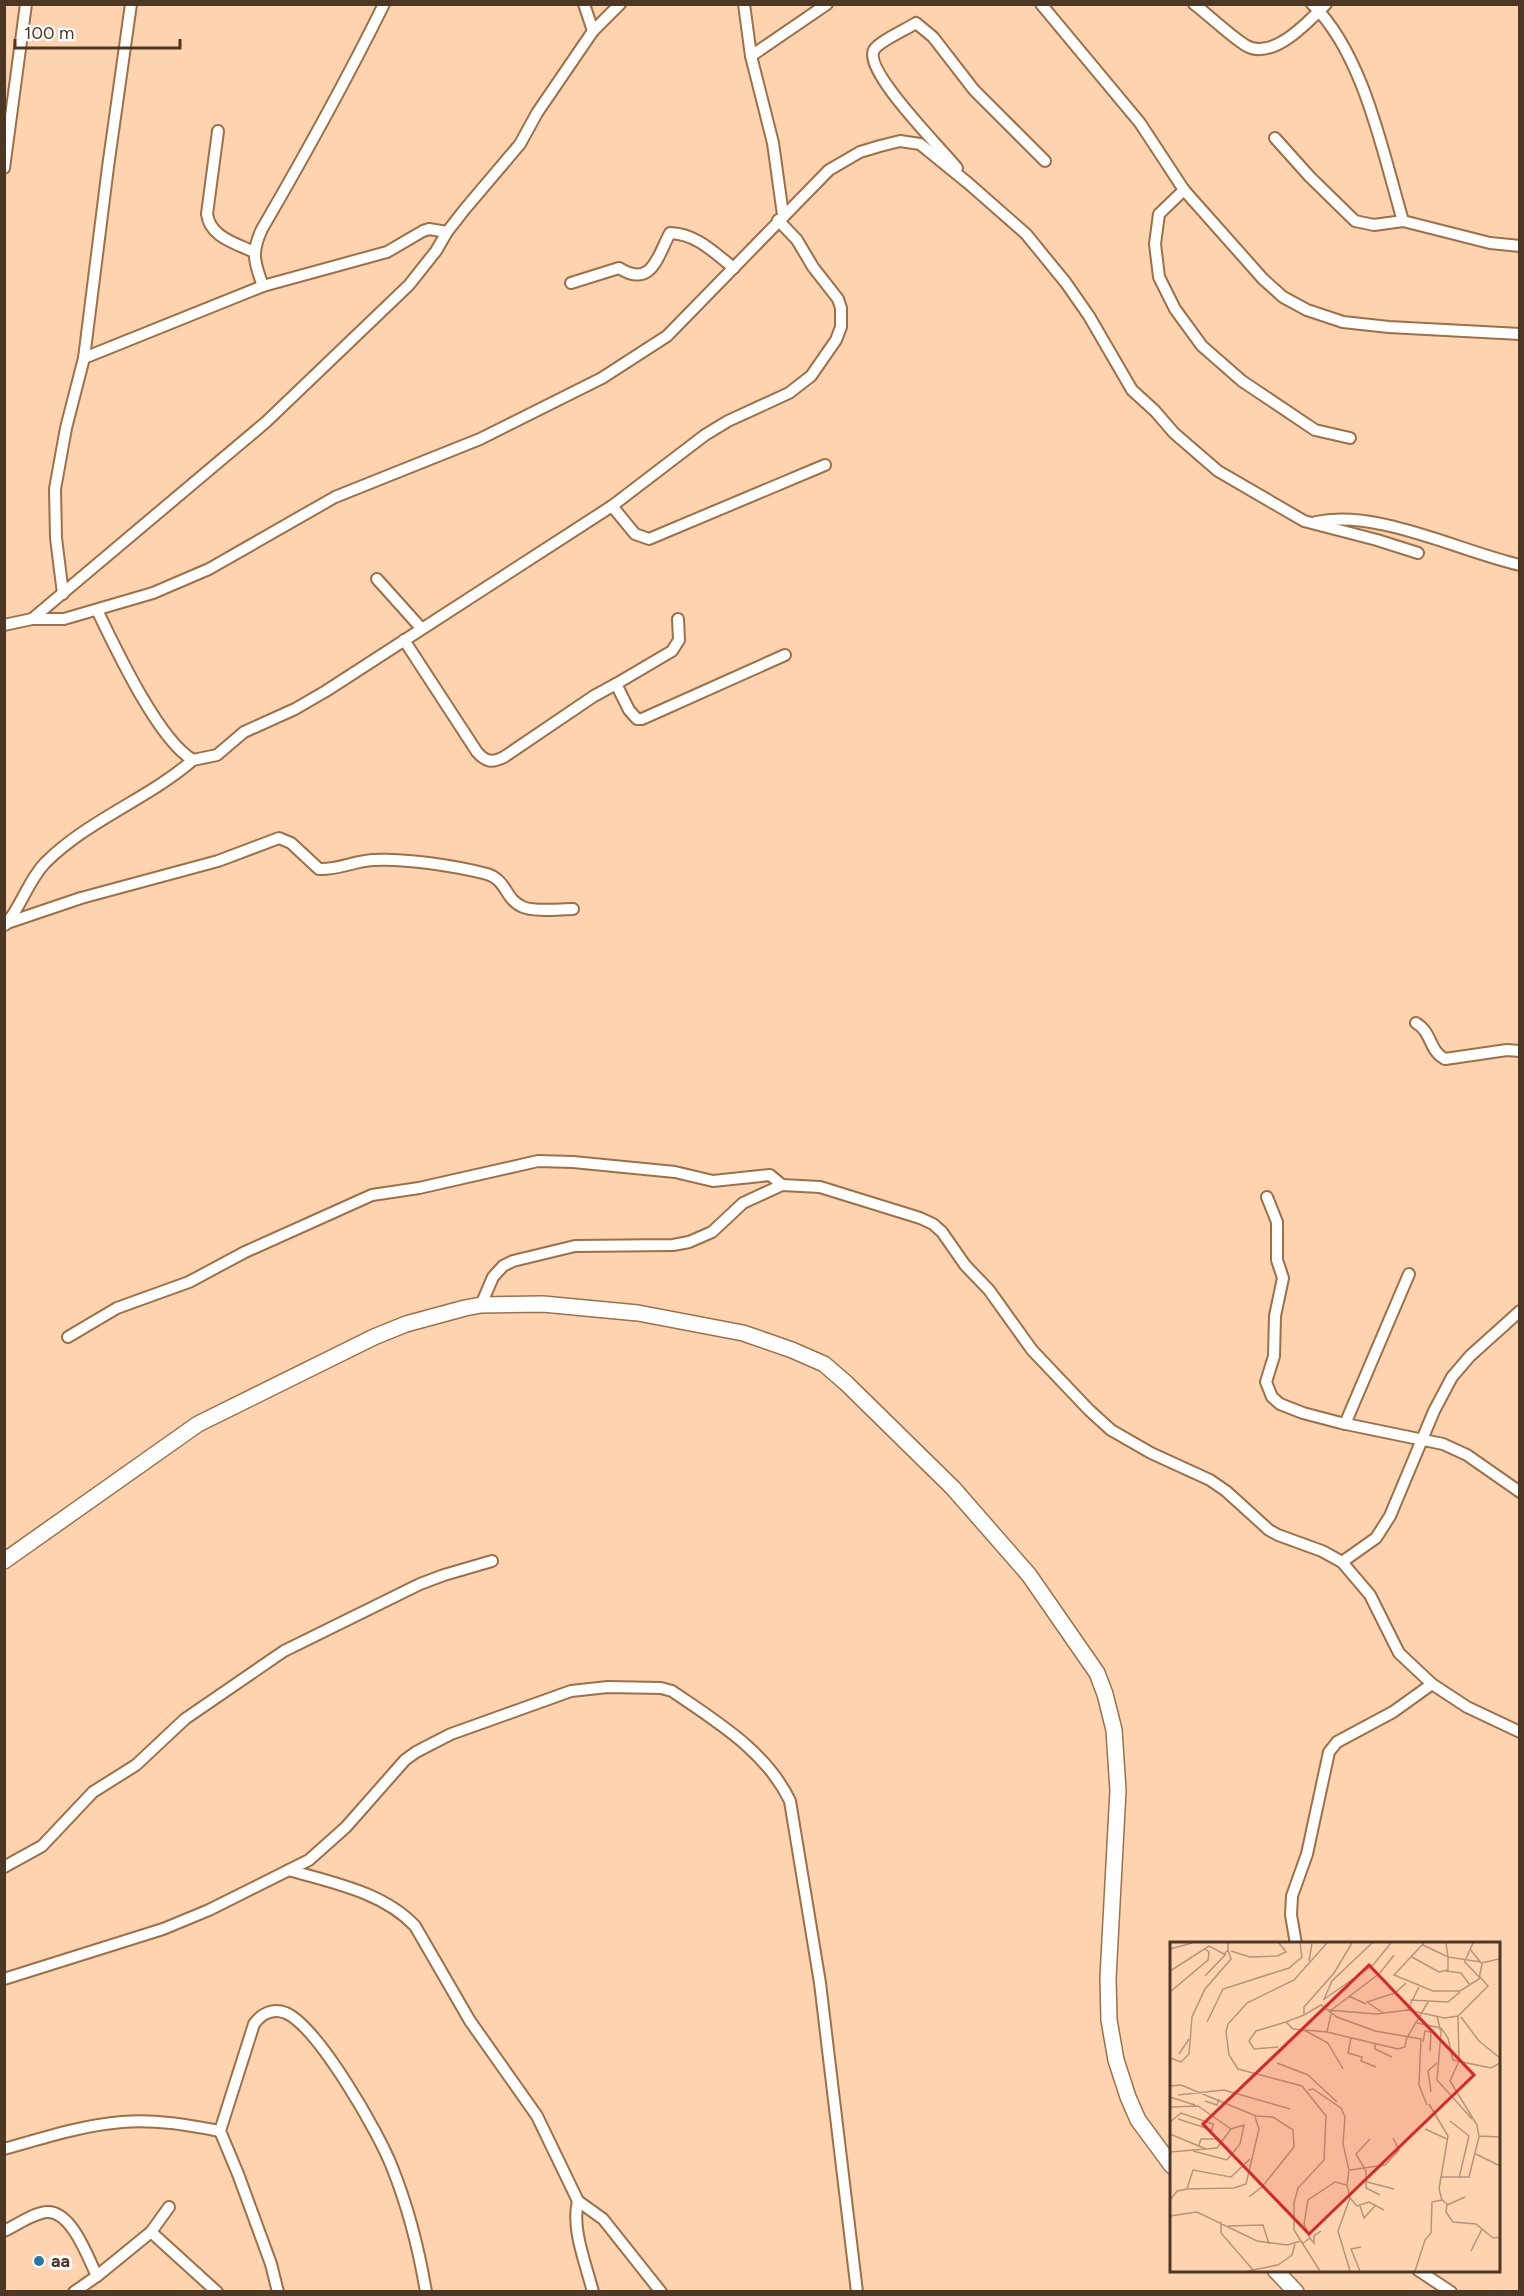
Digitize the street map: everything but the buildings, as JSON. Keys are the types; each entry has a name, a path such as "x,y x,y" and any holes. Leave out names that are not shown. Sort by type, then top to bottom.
{"main road":[{"path":"4,1561 198,1424 374,1337 433,1316 481,1305 543,1304 638,1313 743,1333 824,1364 953,1488 1029,1575 1097,1674 1111,1712 1118,1790 1108,1978 1109,2020 1116,2060 1128,2097 1138,2120 1170,2163"},
{"path":"1276,2272 1296,2292"}],"street":[{"path":"4,168 26,4"},
{"path":"63,594 56,538 55,489 66,428 84,358 131,4"},
{"path":"263,286 255,264 256,242 320,129 384,4"},
{"path":"584,4 593,31"},
{"path":"32,619 284,406 409,285 436,251 447,232 520,144 537,112 593,31 620,4"},
{"path":"6,924 27,887 46,862 81,835 168,779 193,760 217,755 244,732 306,703 612,506 705,435 728,421 775,401 811,376 836,339 842,318 838,299 813,267 781,217 773,143 751,56 744,4"},
{"path":"751,56 827,4"},
{"path":"1041,4 1140,123 1184,190 1263,279 1283,297 1307,310 1343,322 1389,327 1520,334"},
{"path":"1194,4 1247,46 1261,49 1271,48 1290,36 1319,7 1347,53 1365,95 1403,221"},
{"path":"968,183 939,145 894,96 875,70 872,56 874,48 916,23 933,37 974,90 1045,161"},
{"path":"218,131 207,214 208,222 219,236 254,252"},
{"path":"1275,138 1310,177 1355,221 1374,225 1403,221 1490,243 1520,246"},
{"path":"4,625 32,619 64,619 153,593 208,569 335,497 480,439 602,378 667,336 829,170 860,152 900,141 920,144 1026,234 1089,316 1132,390 1174,433 1218,471 1304,521 1377,540 1418,554"},
{"path":"1184,190 1159,214 1155,244 1159,277 1175,309 1202,346 1242,381 1315,430 1350,438"},
{"path":"84,358 263,286 387,252 429,229 447,232"},
{"path":"571,282 620,268 635,275 641,275 654,265 670,233 684,234 694,238 734,268"},
{"path":"612,506 635,534 643,539 649,539 825,465"},
{"path":"1313,523 1332,519 1348,519 1397,529 1520,565"},
{"path":"377,579 421,628"},
{"path":"97,610 120,657 156,718 175,745 193,760"},
{"path":"404,640 477,752 491,762 504,757 594,696 672,651 679,640 678,619"},
{"path":"616,684 632,715 642,719 785,655"},
{"path":"6,924 102,892 218,861 279,838 291,843 319,869 370,860 391,859 445,867 497,878 514,902 526,909 573,909"},
{"path":"1416,1023 1429,1035 1431,1046 1438,1056 1445,1059 1507,1050 1520,1051"},
{"path":"68,1337 117,1308 189,1282 245,1252 380,1193 413,1190 516,1165 552,1160 675,1172 713,1181 770,1175 782,1185"},
{"path":"481,1305 493,1277 503,1266 513,1261 575,1246 673,1245 689,1242 712,1232 743,1203 782,1185 820,1187 909,1214 933,1224 988,1290 1032,1350 1105,1425 1151,1453 1210,1480 1226,1491 1269,1530 1322,1551 1342,1562 1370,1595 1399,1653 1432,1684 1467,1707 1520,1732"},
{"path":"1267,1197 1277,1222 1277,1260 1283,1278 1275,1316 1274,1356 1266,1382 1268,1391 1280,1404 1304,1413 1345,1424 1443,1444 1467,1455 1520,1492"},
{"path":"1345,1424 1409,1274"},
{"path":"1342,1562 1376,1538 1390,1516 1440,1396 1452,1377 1470,1356 1520,1311"},
{"path":"4,1867 42,1846 93,1792 136,1765 185,1719 284,1652 413,1587 492,1561"},
{"path":"1296,1942 1291,1915 1292,1896 1307,1854 1329,1752 1337,1742 1393,1712 1432,1684"},
{"path":"4,1979 163,1929 209,1910 309,1860 346,1827 394,1772 416,1752 451,1734 571,1691 608,1687 666,1689 711,1718 766,1763 790,1801 820,1983 857,2292"},
{"path":"289,1870 379,1899 405,1915 415,1926 470,2021 537,2116 578,2201 576,2214 578,2230 593,2292"},
{"path":"278,2292 272,2264 220,2131 246,2043 256,2021 268,2012 275,2011 291,2016 337,2069 361,2107 392,2166 409,2216 426,2292"},
{"path":"4,2149 64,2133 123,2122 183,2124 220,2131"},
{"path":"578,2201 603,2219 661,2292"},
{"path":"74,2292 151,2232 169,2207"},
{"path":"4,2231 41,2213 56,2214 69,2223 97,2276"},
{"path":"151,2232 211,2290"},
{"path":"1420,2272 1451,2292"}],"place":[{"name":"aa","path":"39,2261"}]}
